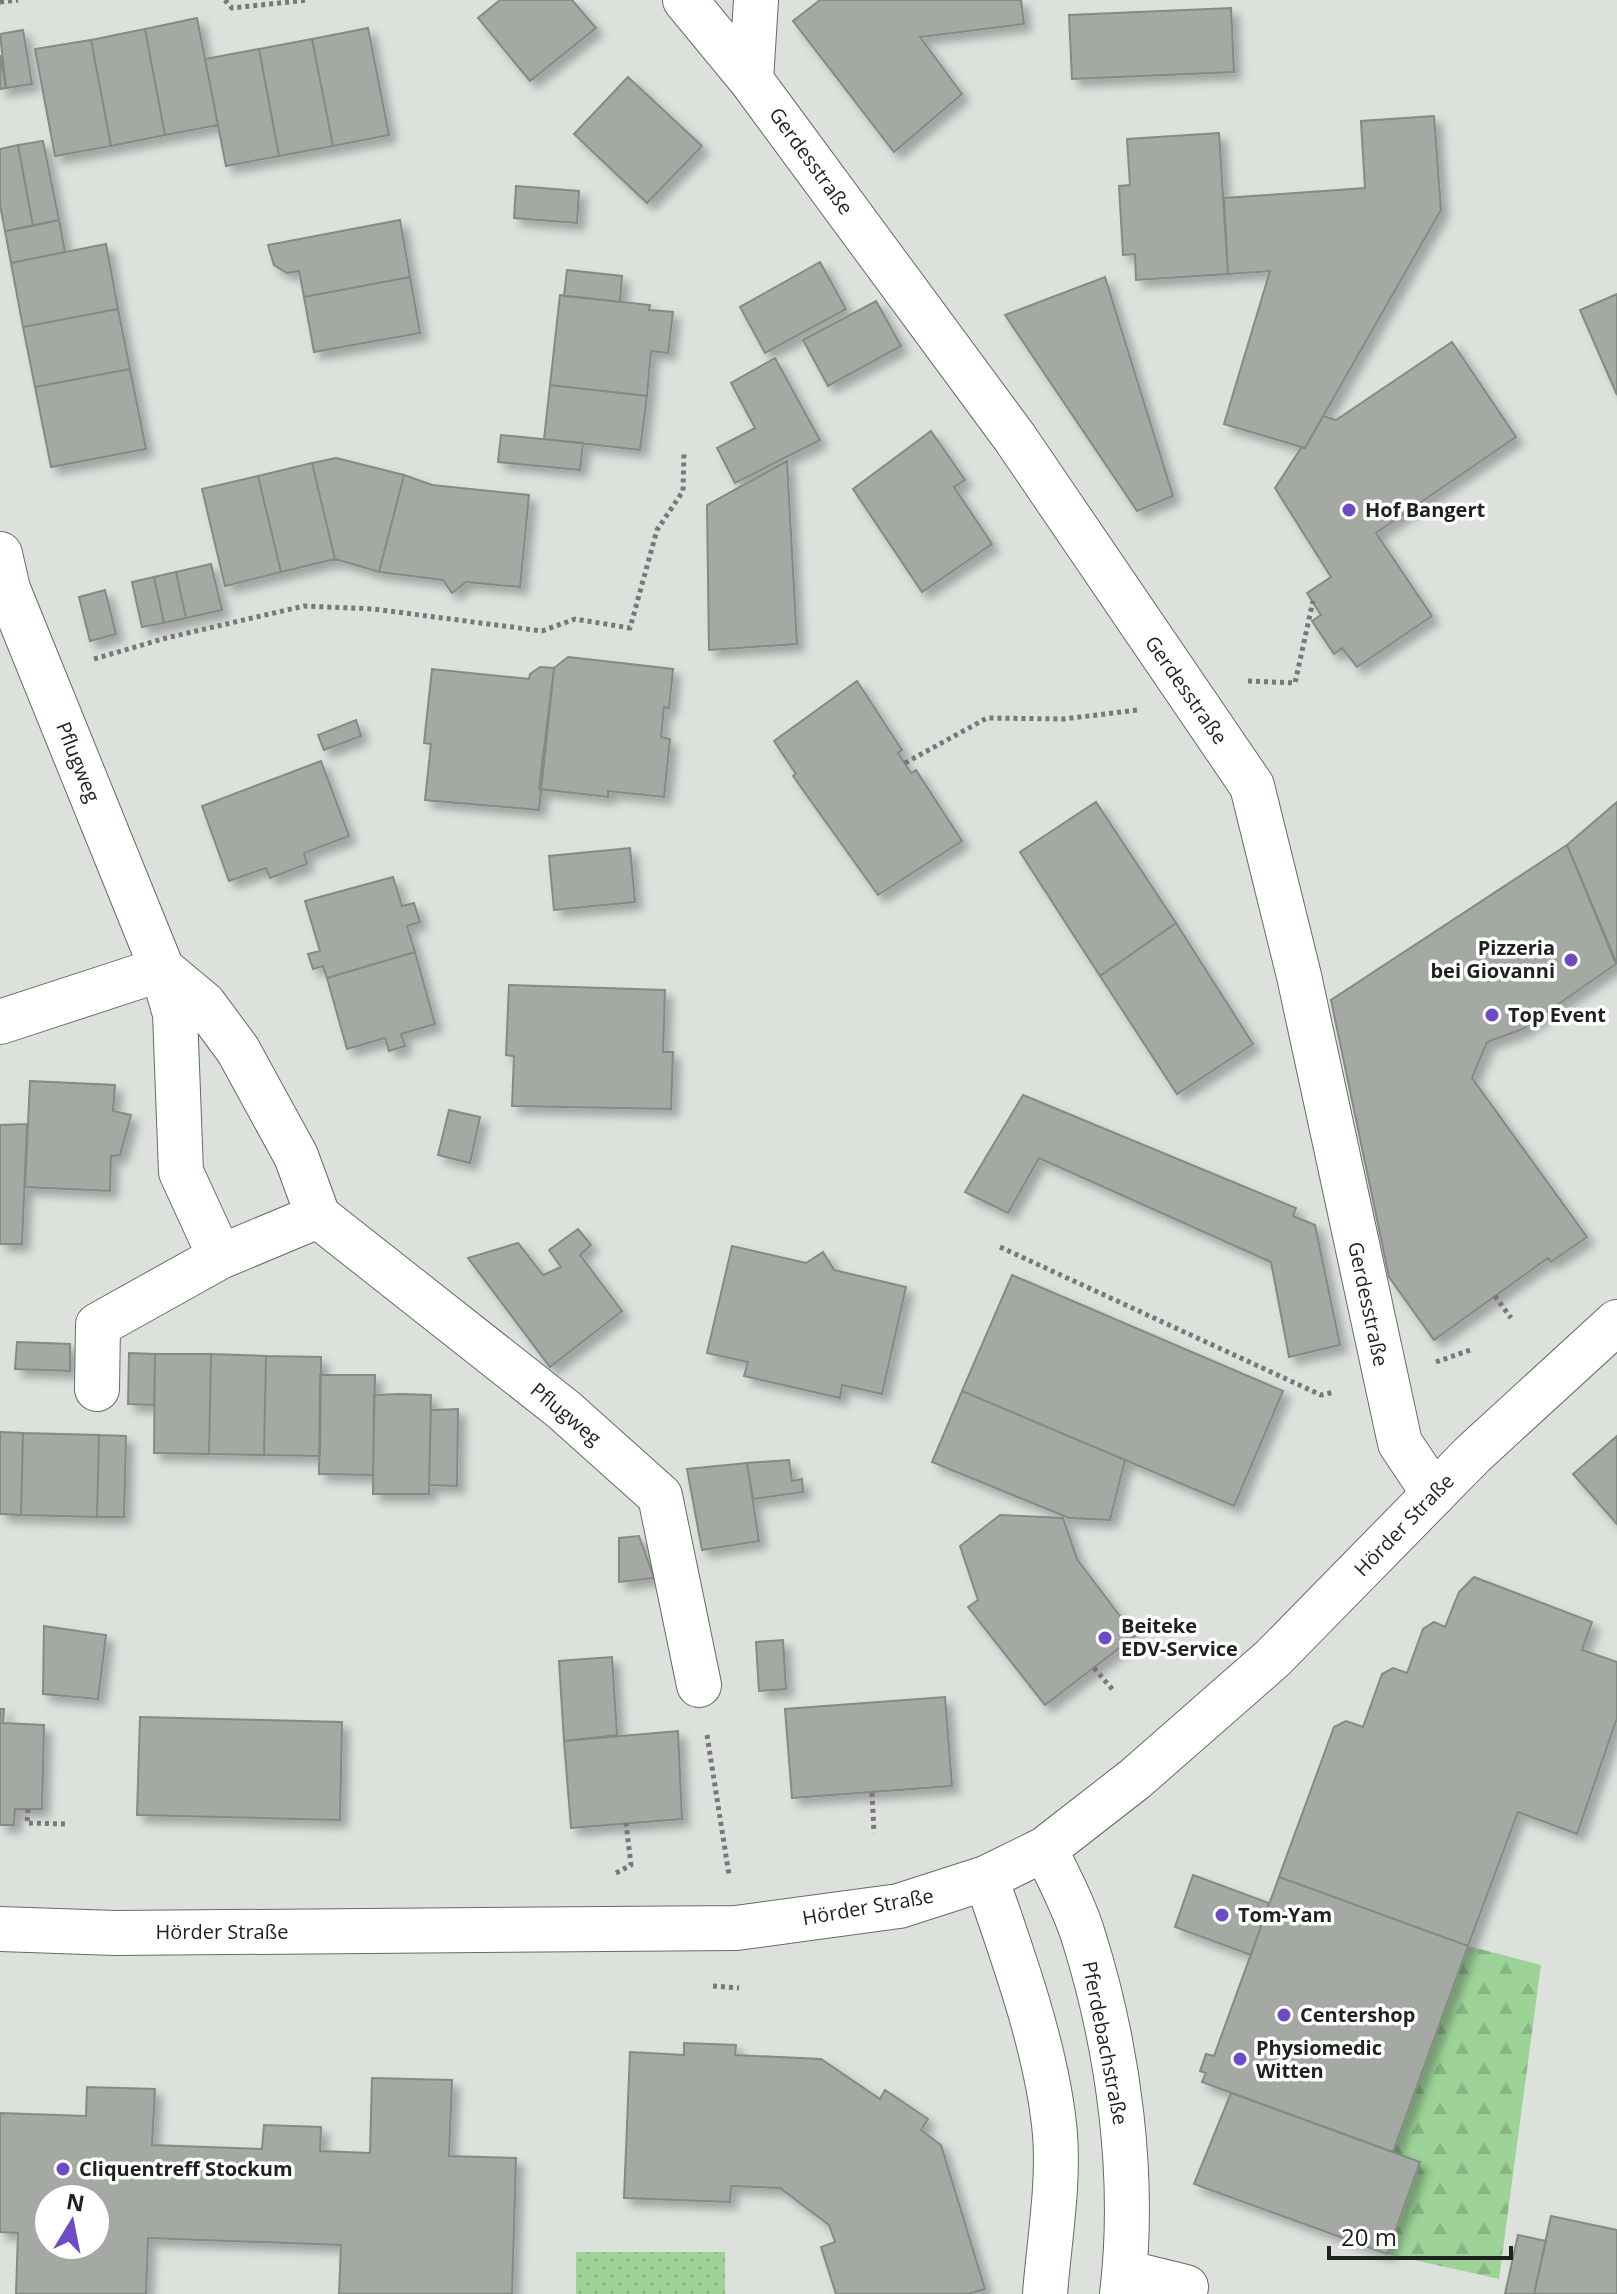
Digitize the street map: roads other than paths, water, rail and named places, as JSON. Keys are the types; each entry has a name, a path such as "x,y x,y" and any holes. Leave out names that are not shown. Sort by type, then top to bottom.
{"street":[{"name":"Gerdesstraße","path":"685,0 751,80 1015,438 1252,786 1299,976 1384,1381 1400,1443 1434,1494"},
{"path":"751,80 756,0"},
{"name":"Pflugweg","path":"0,554 8,589 162,969 175,1014 181,1172 220,1257"},
{"path":"0,1022 162,969"},
{"name":"Pflugweg","path":"162,969 204,1004 238,1050 296,1156 318,1216 564,1410 660,1496 699,1685"},
{"path":"97,1389 98,1325 220,1257 318,1216"},
{"name":"Hörder Straße","path":"0,1929 131,1933 736,1928 899,1906 986,1878 1045,1849 1135,1779 1273,1658 1473,1454 1617,1322"},
{"name":"Pferdebachstraße","path":"1045,1849 1084,1938 1115,2079 1126,2177 1124,2283"},
{"path":"986,1878 1031,2021 1055,2134 1045,2294"},
{"path":"1124,2283 1186,2287"}],"place":[{"name":"Hof Bangert","path":"1349,510"},
{"name":"Pizzeria bei Giovanni","path":"1571,960"},
{"name":"Top Event","path":"1492,1015"},
{"name":"Beiteke EDV-Service","path":"1105,1638"},
{"name":"Tom-Yam","path":"1222,1915"},
{"name":"Centershop","path":"1284,2015"},
{"name":"Physiomedic Witten","path":"1240,2059"},
{"name":"Cliquentreff Stockum","path":"63,2169"}]}
